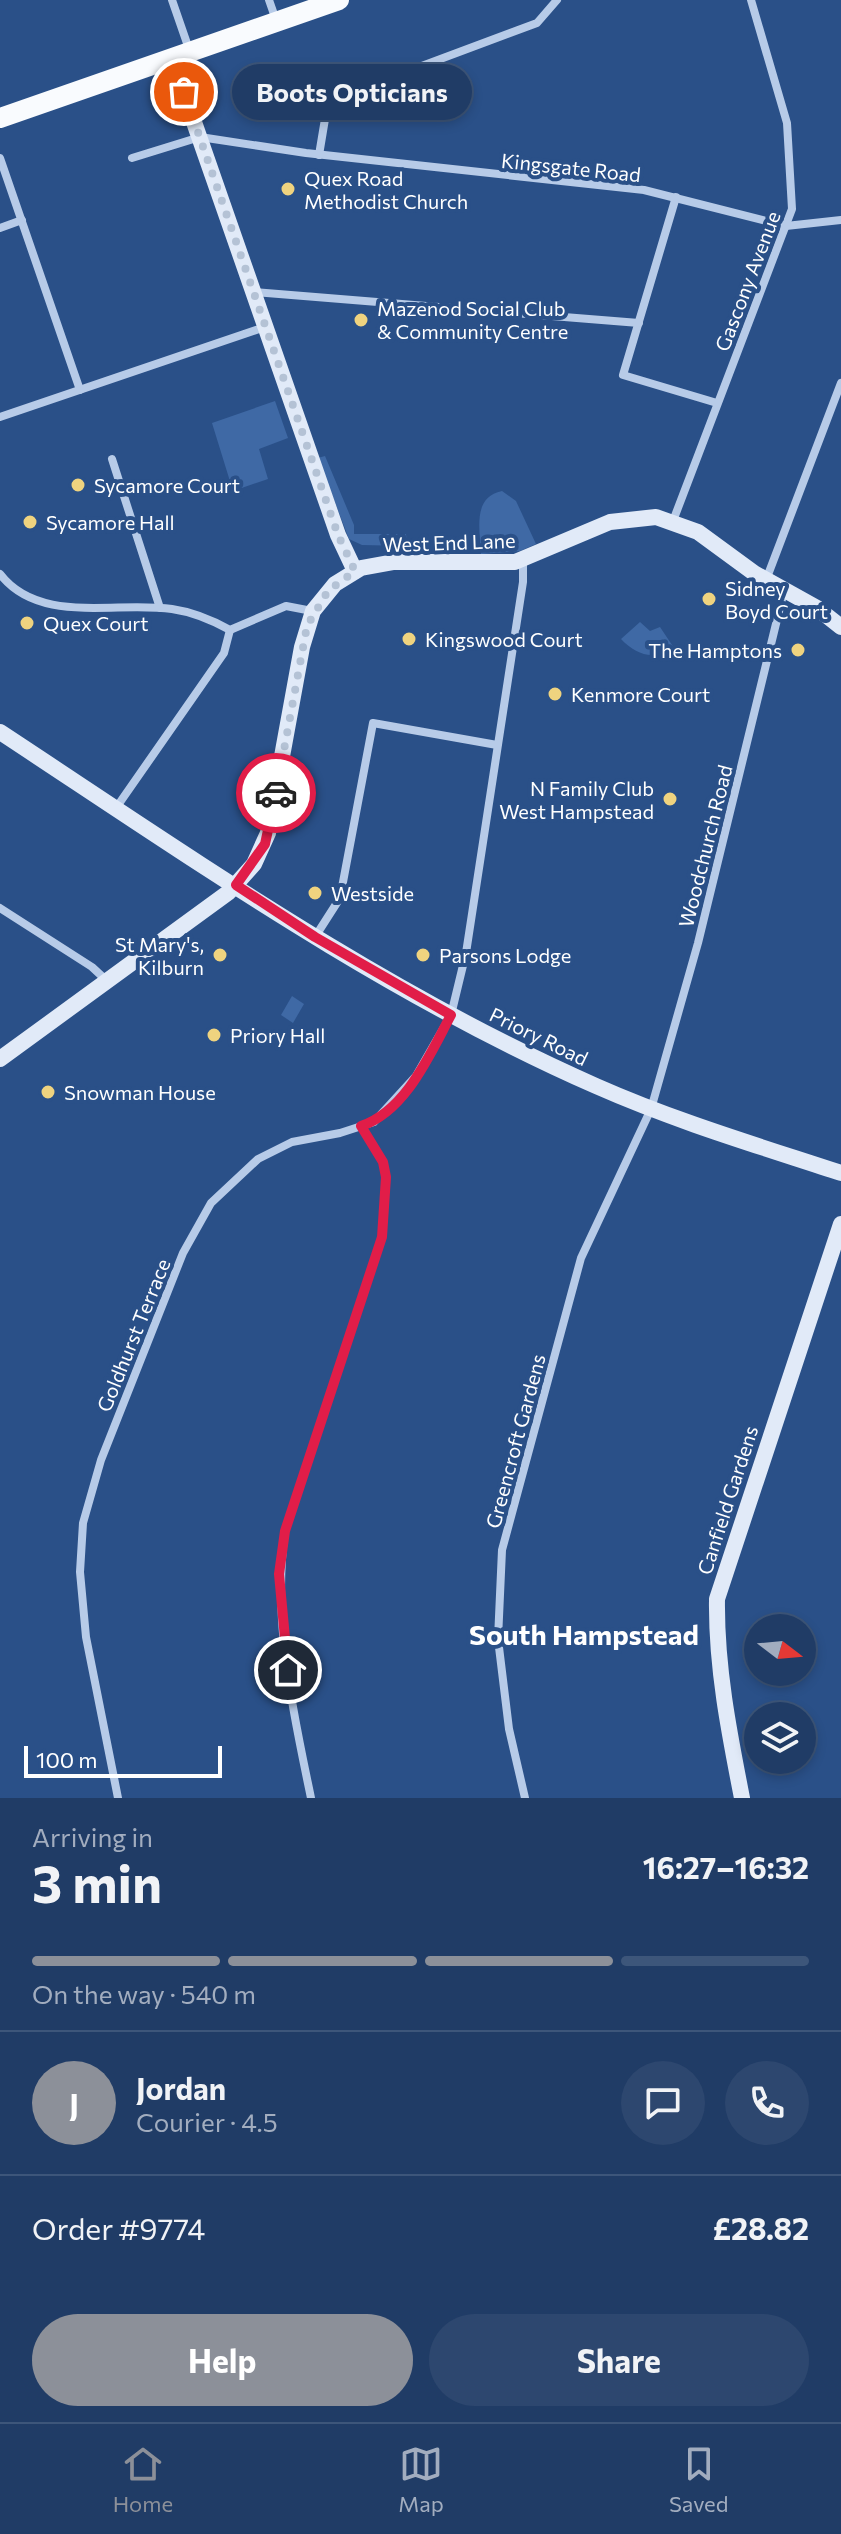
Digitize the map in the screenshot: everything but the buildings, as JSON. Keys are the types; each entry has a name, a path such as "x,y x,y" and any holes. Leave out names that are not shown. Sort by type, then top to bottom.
{"main road":[{"path":"0,118 339,0"},
{"path":"0,1059 236,885 254,864 268,833 302,647 313,611 328,591 355,571 338,535 200,137 181,56"},
{"name":"West End Lane","path":"355,571 383,563 483,564 523,560 620,519 646,516 673,521 705,537 766,580 817,608 841,627"},
{"name":"Priory Road","path":"0,732 315,937 451,1015 651,1109 841,1173"},
{"name":"Canfield Gardens","path":"742,1798 722,1681 717,1640 717,1599 732,1545 841,1224"}],"street":[{"path":"172,0 181,56"},
{"path":"269,0 277,23"},
{"path":"319,155 328,101 537,23 557,0"},
{"name":"Gascony Avenue","path":"673,521 792,209 789,135 751,0"},
{"path":"132,158 200,137"},
{"name":"Kingsgate Road","path":"200,137 319,155 597,184 676,197 786,226 841,220"},
{"path":"0,158 80,390"},
{"path":"676,197 623,375 717,403"},
{"path":"0,228 22,220"},
{"path":"253,292 639,323"},
{"path":"0,417 265,327"},
{"path":"766,580 841,383"},
{"path":"112,459 160,608"},
{"name":"Goldhurst Terrace","path":"118,1798 86,1637 80,1572 83,1523 101,1460 183,1253 211,1203 258,1159 292,1142 374,1122 404,1093 451,1015 466,953 523,582 523,560"},
{"path":"0,574 11,588 49,605 160,608 196,614 230,630 286,606 313,611"},
{"name":"Woodchurch Road","path":"651,1109 698,943 784,590"},
{"path":"116,808 224,653 230,630"},
{"path":"315,937 340,898 373,723 497,745"},
{"path":"0,908 92,967 106,980"},
{"name":"Greencroft Gardens","path":"525,1798 509,1729 498,1639 502,1550 577,1272 651,1109"},
{"path":"311,1798 285,1650 279,1574 285,1531 382,1237 386,1177 383,1162 361,1126"}],"shaded area":[{"path":"275,401 288,438 259,449 268,479 233,491 212,423"},
{"path":"325,456 354,525 354,534 406,534 407,546 362,545 349,539 318,458"},
{"path":"502,491 516,501 536,544 520,551 481,554 479,525 482,507 492,494"},
{"path":"640,622 650,631 660,627 674,648 653,655 627,645 621,639"},
{"path":"292,996 304,1004 293,1023 281,1015"}],"way so far":[{"path":"184,92 338,535 355,571 319,601 307,626 276,793"}],"place":[{"name":"Boots Opticians","path":"184,92"},
{"name":"Quex Road Methodist Church","path":"288,189"},
{"name":"Mazenod Social Club & Community Centre","path":"361,320"},
{"name":"Sycamore Court","path":"78,485"},
{"name":"Sycamore Hall","path":"30,522"},
{"name":"Sidney Boyd Court","path":"709,599"},
{"name":"Quex Court","path":"27,623"},
{"name":"Kingswood Court","path":"409,639"},
{"name":"The Hamptons","path":"798,650"},
{"name":"Kenmore Court","path":"555,694"},
{"name":"N Family Club West Hampstead","path":"670,799"},
{"name":"Westside","path":"315,893"},
{"name":"St Mary's, Kilburn","path":"220,955"},
{"name":"Parsons Lodge","path":"423,955"},
{"name":"Priory Hall","path":"214,1035"},
{"name":"Snowman House","path":"48,1092"}],"district":[{"name":"South Hampstead","path":"584,1634"}],"route":[{"path":"276,793 265,844 254,864 236,885 315,937 451,1015 404,1093 374,1122 361,1126 383,1162 386,1177 382,1237 285,1531 279,1574 288,1670"}]}
